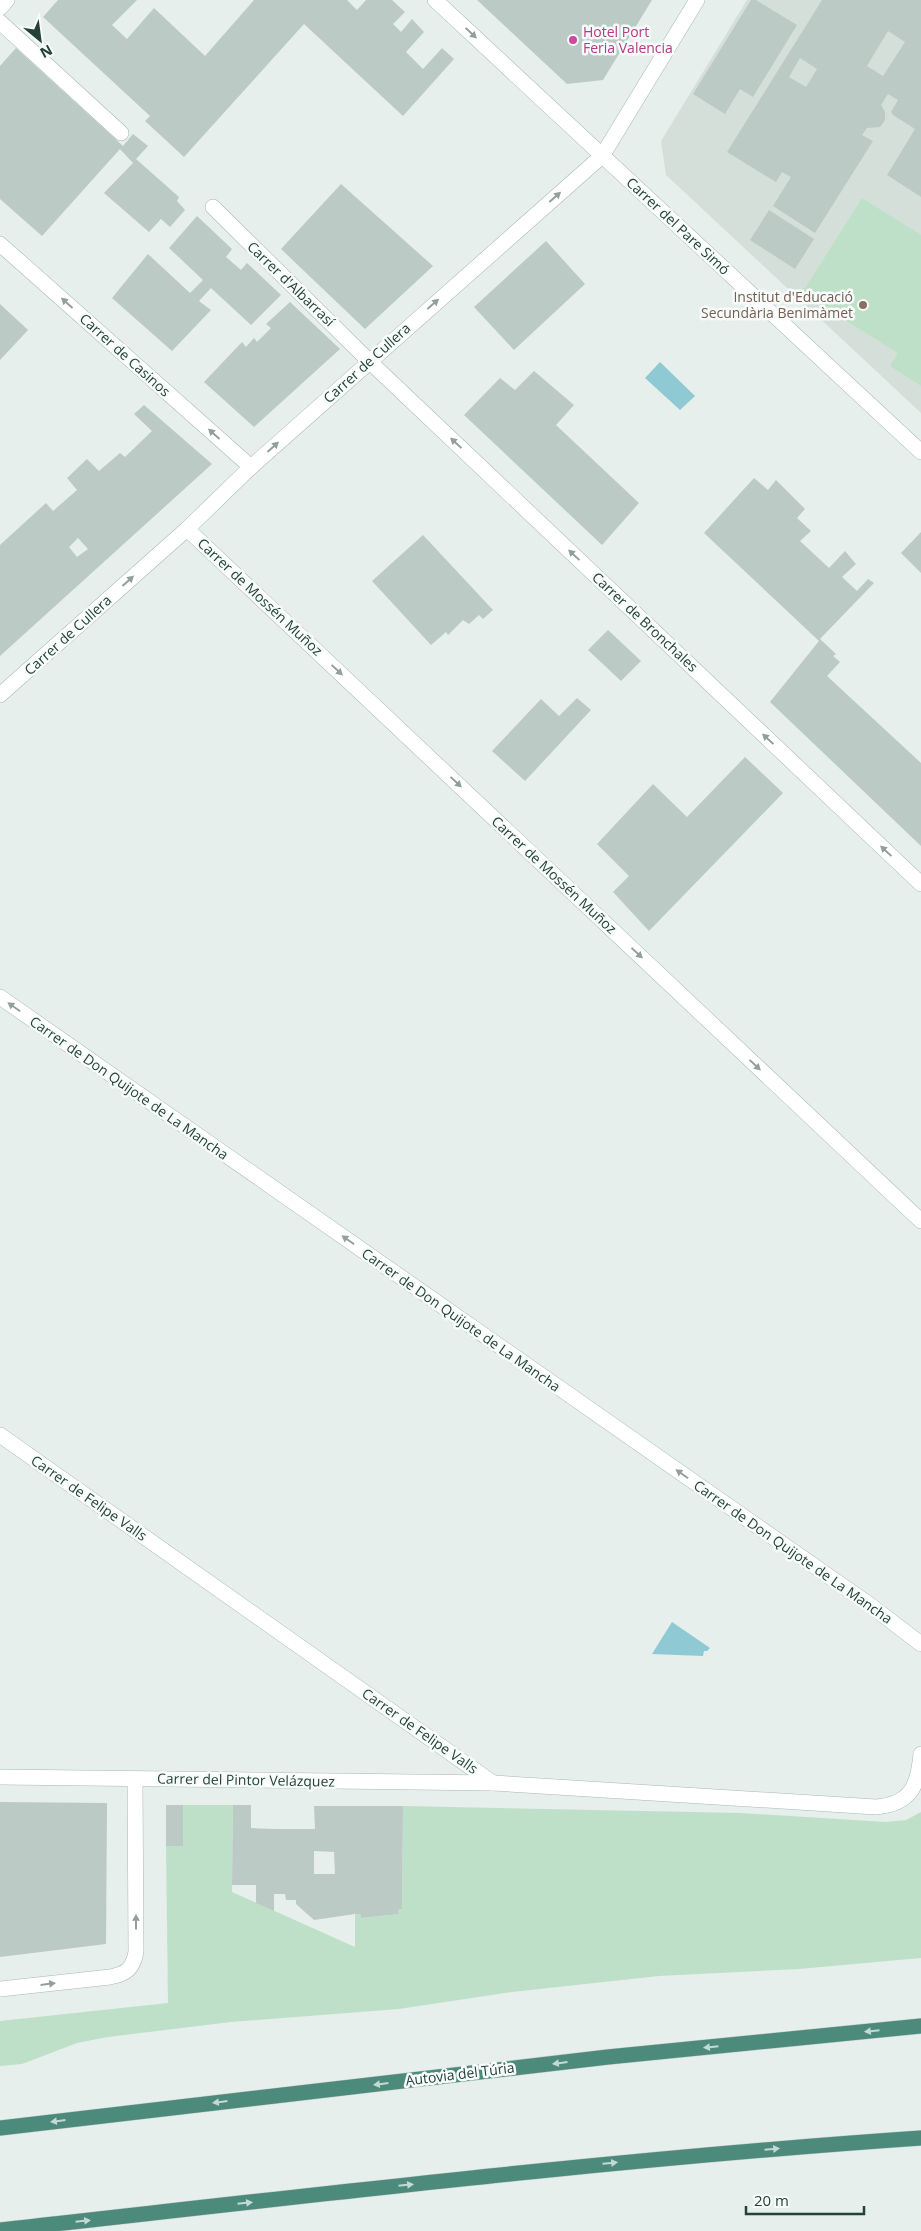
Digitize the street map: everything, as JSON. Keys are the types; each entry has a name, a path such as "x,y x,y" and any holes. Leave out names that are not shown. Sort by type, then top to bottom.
{"highway":[{"name":"Autovia del Túria","path":"0,2128 608,2057 921,2026"},
{"path":"0,2230 562,2168 806,2146 921,2138"}],"street":[{"path":"0,8 7,0"},
{"name":"Carrer del Pare Simó","path":"435,0 921,452"},
{"name":"Carrer de Cullera","path":"0,695 187,528 250,467 602,156 697,0"},
{"path":"0,22 120,134"},
{"name":"Carrer d'Albarrasí","path":"213,207 369,361"},
{"name":"Carrer de Casinos","path":"0,244 250,467"},
{"name":"Carrer de Bronchales","path":"369,361 921,884"},
{"name":"Carrer de Mossén Muñoz","path":"187,528 921,1221"},
{"name":"Carrer de Don Quijote de La Mancha","path":"0,998 862,1599 921,1644"},
{"name":"Carrer de Felipe Valls","path":"0,1435 493,1783 876,1807 893,1806 911,1792 920,1772 921,1754"},
{"name":"Carrer del Pintor Velázquez","path":"0,1777 493,1783"},
{"path":"0,1989 115,1976 130,1970 136,1952 135,1779"}],"shaded area":[{"name":"Institut d'Educació Secundària Benimàmet","path":"747,0 921,0 921,413 666,175 661,141"}],"green space":[{"path":"862,198 921,235 921,386 890,366 898,353 802,293"},
{"path":"183,1805 233,1805 232,1892 355,1947 355,1914 360,1914 361,1918 399,1914 398,1910 402,1909 403,1806 740,1813 886,1822 906,1820 921,1812 921,1958 799,1969 659,1976 512,1992 399,2009 231,2022 108,2037 77,2043 22,2064 0,2066 0,2021 168,2003 166,1846 183,1846"}],"water":[{"path":"660,362 695,396 680,410 645,378"},
{"path":"672,1622 710,1648 704,1651 703,1656 652,1654"}],"building":[{"path":"58,0 137,0 112,25 127,39 154,8 205,56 254,0 347,0 357,10 366,0 392,0 405,12 393,24 401,32 412,19 424,32 406,52 423,69 442,48 454,59 403,116 304,24 184,157 145,121 150,116 43,17"},
{"name":"Hotel Port Feria Valencia","path":"477,0 652,0 603,80 567,84"},
{"path":"751,0 756,0 797,25 753,97 740,89 725,114 693,94"},
{"path":"822,0 921,0 921,197 887,175 915,129 893,115 891,112 898,100 888,94 881,105 885,112 885,120 880,127 867,128 862,135 873,141 815,233 773,206 791,177 782,172 776,182 727,152","holes":["888,31 905,42 883,76 867,66","800,58 817,69 806,87 789,77"]},
{"path":"16,48 123,146 133,134 148,146 136,159 179,197 177,201 185,210 170,227 161,219 149,232 104,193 133,163 120,149 42,236 0,199 0,66"},
{"path":"341,184 433,266 365,329 281,249"},
{"path":"769,210 814,239 795,269 750,240"},
{"path":"197,216 232,249 226,257 241,270 247,263 281,295 251,325 211,288 199,301 211,310 172,351 112,298 148,254 190,293 203,280 169,248"},
{"path":"546,241 585,284 514,350 474,307"},
{"path":"290,302 340,349 254,427 204,382 242,342 246,347 254,338 257,342 271,328 266,324"},
{"path":"0,304 28,330 0,360"},
{"path":"534,371 574,405 556,425 639,503 602,545 464,415 500,378 515,390"},
{"path":"144,405 212,464 0,656 0,545 46,503 53,511 77,490 67,478 87,459 99,471 120,453 125,457 152,431 134,414","holes":["78,538 88,549 77,557 69,547"]},
{"path":"754,478 768,490 776,480 805,509 797,518 811,531 800,541 829,568 845,551 856,564 842,577 857,591 868,579 874,583 820,639 836,654 833,656 840,662 827,676 921,763 921,846 770,702 819,641 704,533"},
{"path":"921,532 921,573 901,553"},
{"path":"423,535 493,610 483,619 479,615 469,624 463,620 448,635 446,632 431,645 372,581"},
{"path":"608,630 641,661 621,681 588,650"},
{"path":"577,698 591,710 525,781 492,751 541,699 559,716"},
{"path":"745,757 783,793 649,931 613,892 629,876 597,844 653,784 687,817"},
{"path":"0,1802 107,1803 106,1944 0,1957"},
{"path":"166,1805 183,1805 183,1846 166,1846"},
{"path":"233,1805 251,1805 251,1828 274,1829 315,1829 314,1806 403,1806 402,1909 398,1910 399,1914 361,1918 360,1914 355,1914 314,1920 296,1904 296,1900 286,1900 285,1894 274,1894 274,1911 256,1903 256,1885 232,1885","holes":["314,1851 334,1852 335,1874 314,1874"]}],"place":[{"name":"Hotel Port Feria Valencia","path":"573,40"},
{"name":"Institut d'Educació Secundària Benimàmet","path":"863,305"}]}
